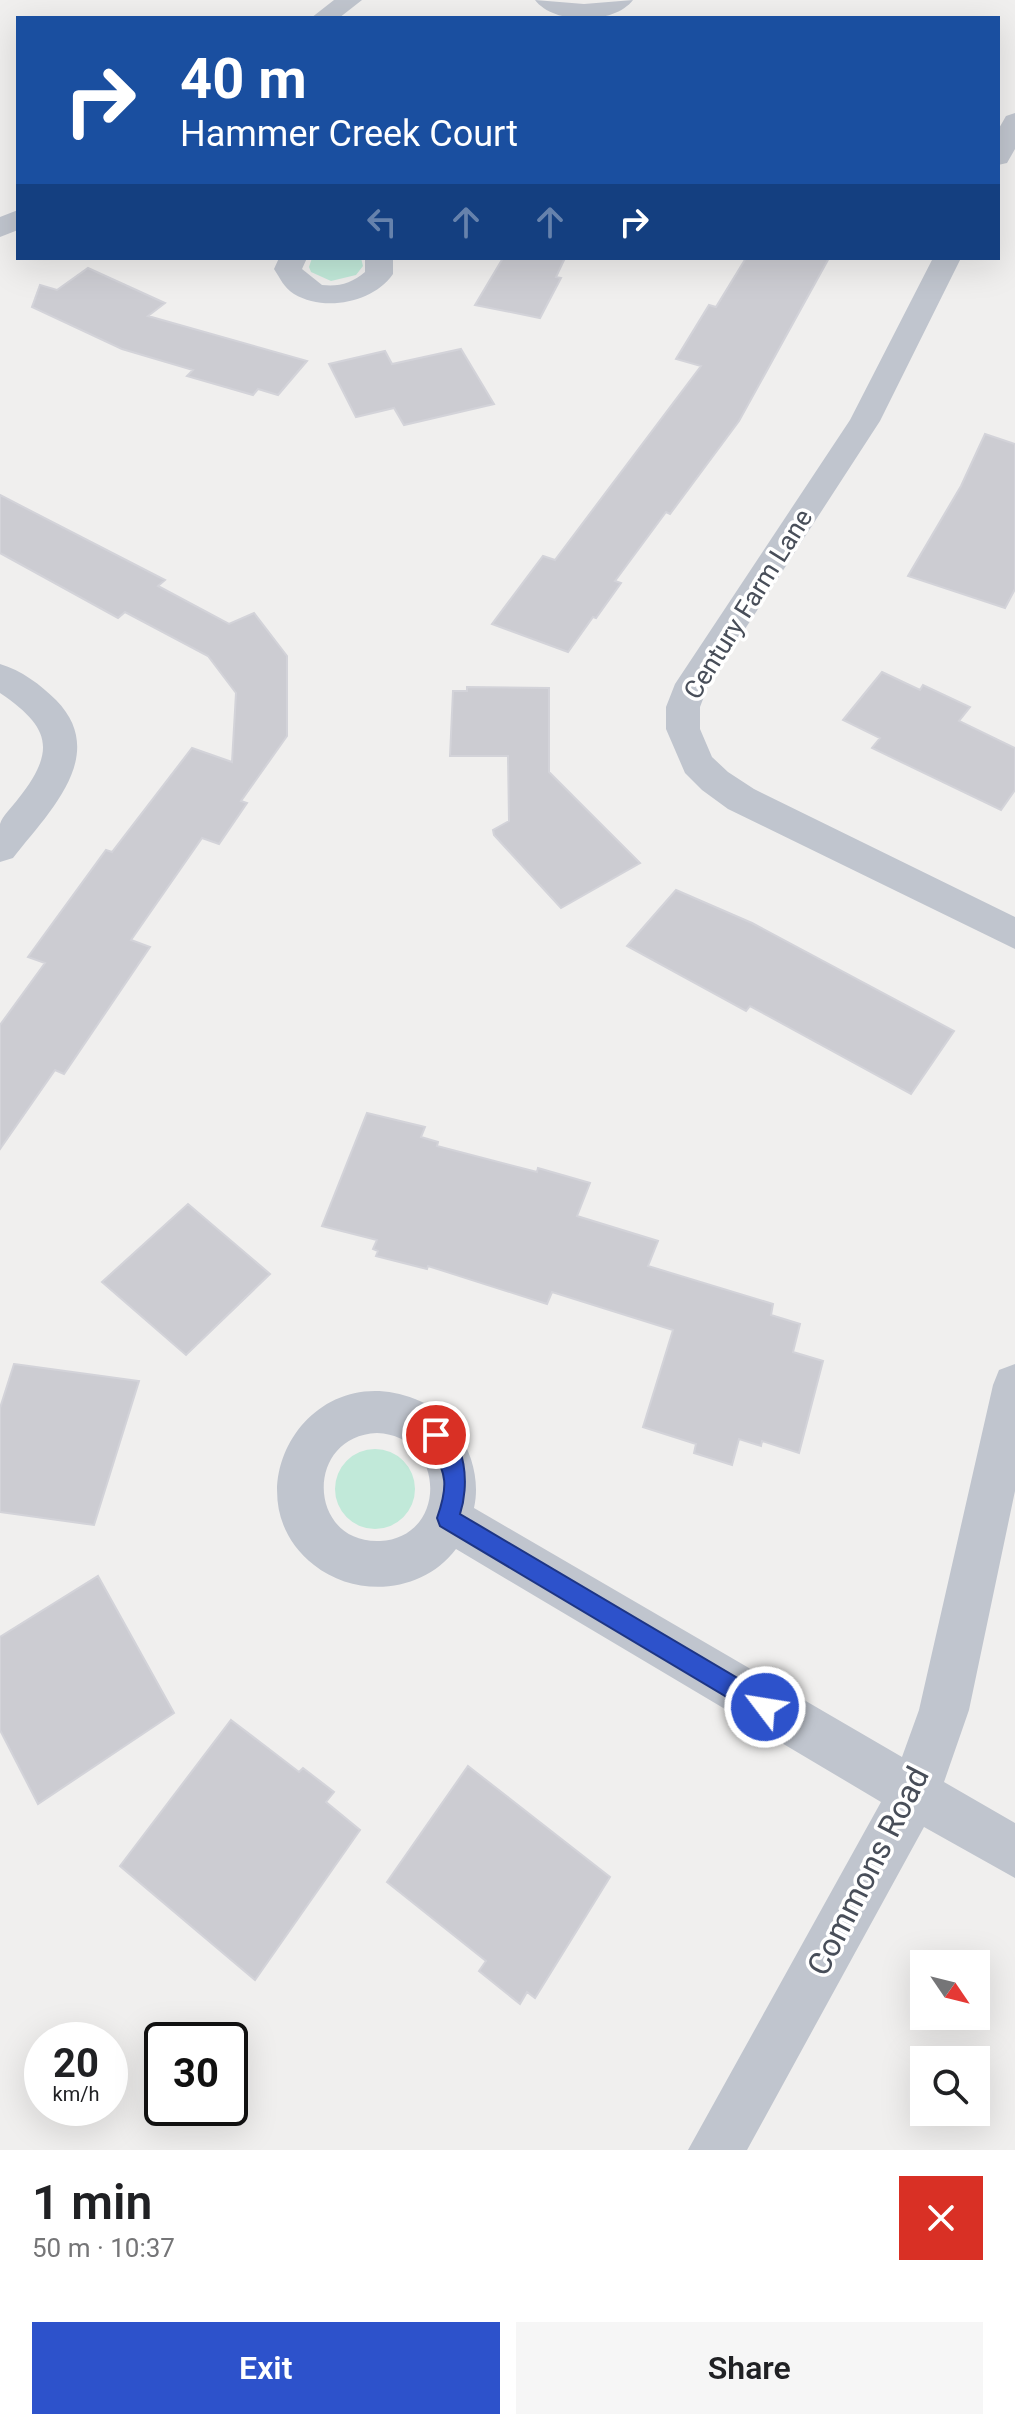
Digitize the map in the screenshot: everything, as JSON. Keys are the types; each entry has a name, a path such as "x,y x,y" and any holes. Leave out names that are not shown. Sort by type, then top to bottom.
{"street":[{"path":"326,16 350,0"},
{"path":"547,0 579,11 604,9 621,0"},
{"path":"1000,153 1015,121"},
{"path":"292,260 288,269 292,279 300,286 328,295 345,294 372,283 379,274 379,260"},
{"name":"Century Farm Lane","path":"946,260 865,421 692,684 683,707 683,729 697,764 741,799 1015,934"},
{"path":"0,676 47,708 62,731 63,754 51,781 0,848"},
{"name":"Commons Road","path":"716,2150 915,1792 944,1710 1015,1385"},
{"path":"448,1518 1015,1852"}],"green space":[{"path":"311,260 362,260 363,266 356,275 331,281 311,272"},
{"path":"367,1449 383,1449 404,1460 415,1481 415,1497 404,1518 383,1529 367,1529 353,1523 341,1511 335,1497 335,1481 341,1467 353,1455"}],"building":[{"path":"502,260 564,260 556,277 561,278 540,318 475,305"},
{"path":"745,260 828,260 739,421 670,514 666,512 615,581 621,583 568,652 492,624 543,556 555,560 701,366 676,359 709,305 716,307"},
{"path":"88,268 165,303 148,316 307,361 278,395 258,389 253,395 187,376 193,370 122,349 32,307 40,285 57,290"},
{"path":"461,349 494,404 404,425 394,408 356,417 329,364 385,351 392,364"},
{"path":"985,434 1015,444 1015,589 1005,608 908,576 961,486"},
{"path":"0,495 165,580 158,586 229,624 254,613 287,656 287,736 241,801 247,803 219,844 202,838 131,940 150,947 64,1074 55,1070 0,1149 0,1025 45,963 28,957 106,850 112,852 192,748 232,762 236,693 208,656 125,612 118,618 0,553"},
{"path":"882,672 920,690 923,685 970,707 959,721 1015,748 1015,790 1001,810 872,748 880,738 843,720"},
{"path":"467,687 549,688 549,772 640,863 561,908 494,835 493,830 509,821 508,756 450,756 453,691 467,691"},
{"path":"676,890 752,923 954,1031 911,1094 750,1006 746,1011 627,946"},
{"path":"367,1113 425,1127 421,1137 438,1142 437,1146 590,1183 577,1216 658,1241 648,1266 773,1304 771,1315 800,1324 793,1352 823,1361 799,1453 762,1441 761,1446 739,1439 732,1465 694,1453 696,1444 643,1427 673,1330 552,1292 547,1304 428,1266 427,1269 376,1256 378,1251 373,1249 377,1240 322,1226"},
{"path":"188,1204 270,1274 186,1355 102,1282"},
{"path":"14,1364 139,1381 94,1525 0,1512 0,1408"},
{"path":"98,1576 174,1713 38,1804 0,1730 0,1637"},
{"path":"231,1720 299,1772 303,1768 334,1792 326,1802 360,1830 255,1980 120,1866"},
{"path":"468,1766 610,1877 535,1998 527,1992 520,2004 479,1971 486,1961 387,1882"}],"route":[{"path":"436,1435 449,1453 455,1474 455,1496 448,1518 765,1707"}]}
